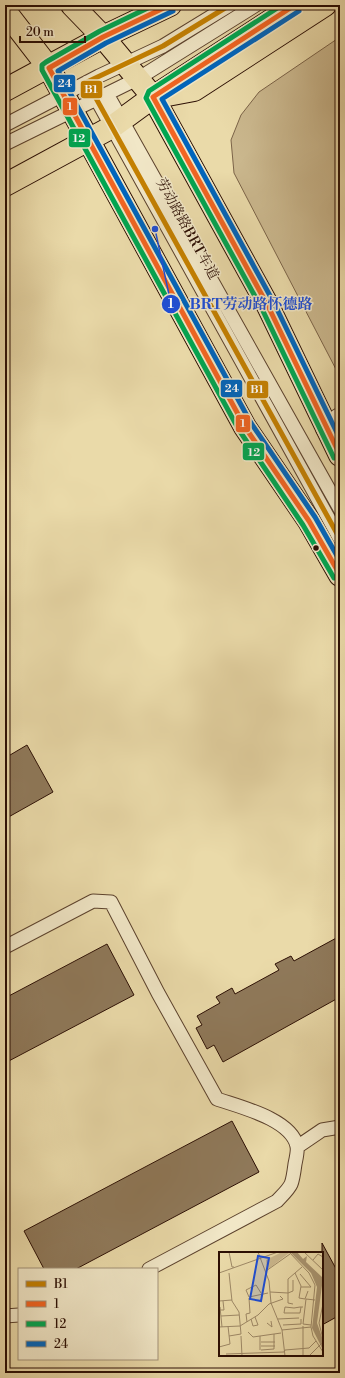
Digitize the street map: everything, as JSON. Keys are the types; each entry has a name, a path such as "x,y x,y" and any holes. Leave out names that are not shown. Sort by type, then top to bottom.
{"main road":[{"path":"72,5 103,37 153,98 333,424 340,455"},
{"path":"103,37 133,5"},
{"path":"5,90 49,68 103,37 170,5"},
{"path":"5,185 88,141 117,123 295,5"},
{"path":"153,98 194,90 325,5"},
{"path":"5,12 49,68 245,427 309,521 340,575"}],"lane":[{"path":"5,125 68,102 102,96 163,46 230,5"},
{"path":"5,144 68,102 87,82 131,71 256,5"},
{"name":"劳动路路BRT车道","path":"87,82 102,96 117,123 340,539"},
{"path":"117,123 340,509"},
{"path":"5,947 93,901 111,902 158,993 217,1099 252,1111 276,1122 292,1136 297,1146 292,1186 277,1201 151,1268"},
{"path":"297,1146 322,1130 340,1127"},
{"path":"5,1316 18,1314"}],"shaded area":[{"path":"340,37 340,377 234,173 231,140 241,115 259,92"}],"building":[{"path":"27,745 53,792 5,819 5,758"},
{"path":"340,936 340,997 223,1062 214,1045 207,1049 196,1028 202,1025 197,1016 220,1003 216,997 232,988 235,994 279,970 275,964 291,956 294,961"},
{"path":"107,944 134,995 5,1063 5,998"},
{"path":"232,1121 259,1172 78,1268 43,1268 24,1231"},
{"path":"322,1243 340,1276 340,1315 323,1324 323,1252"}],"transit line":[{"name":"12","path":"154,5 100,31 46,62 42,65 42,70 239,430 303,525 334,578"},
{"name":"1","path":"170,5 103,37 49,68 245,427 309,521 340,575"},
{"name":"B1","path":"230,5 163,46 87,82 340,539"},
{"name":"12","path":"282,5 149,91 146,98 262,309 334,458"},
{"name":"1","path":"295,5 153,97 268,306 340,455"},
{"name":"24","path":"173,11 106,43 58,71 251,423 315,517 340,561"},
{"name":"24","path":"299,11 162,99 274,303 340,439"}],"place":[{"name":"BRT劳动路怀德路","path":"155,229"}]}
